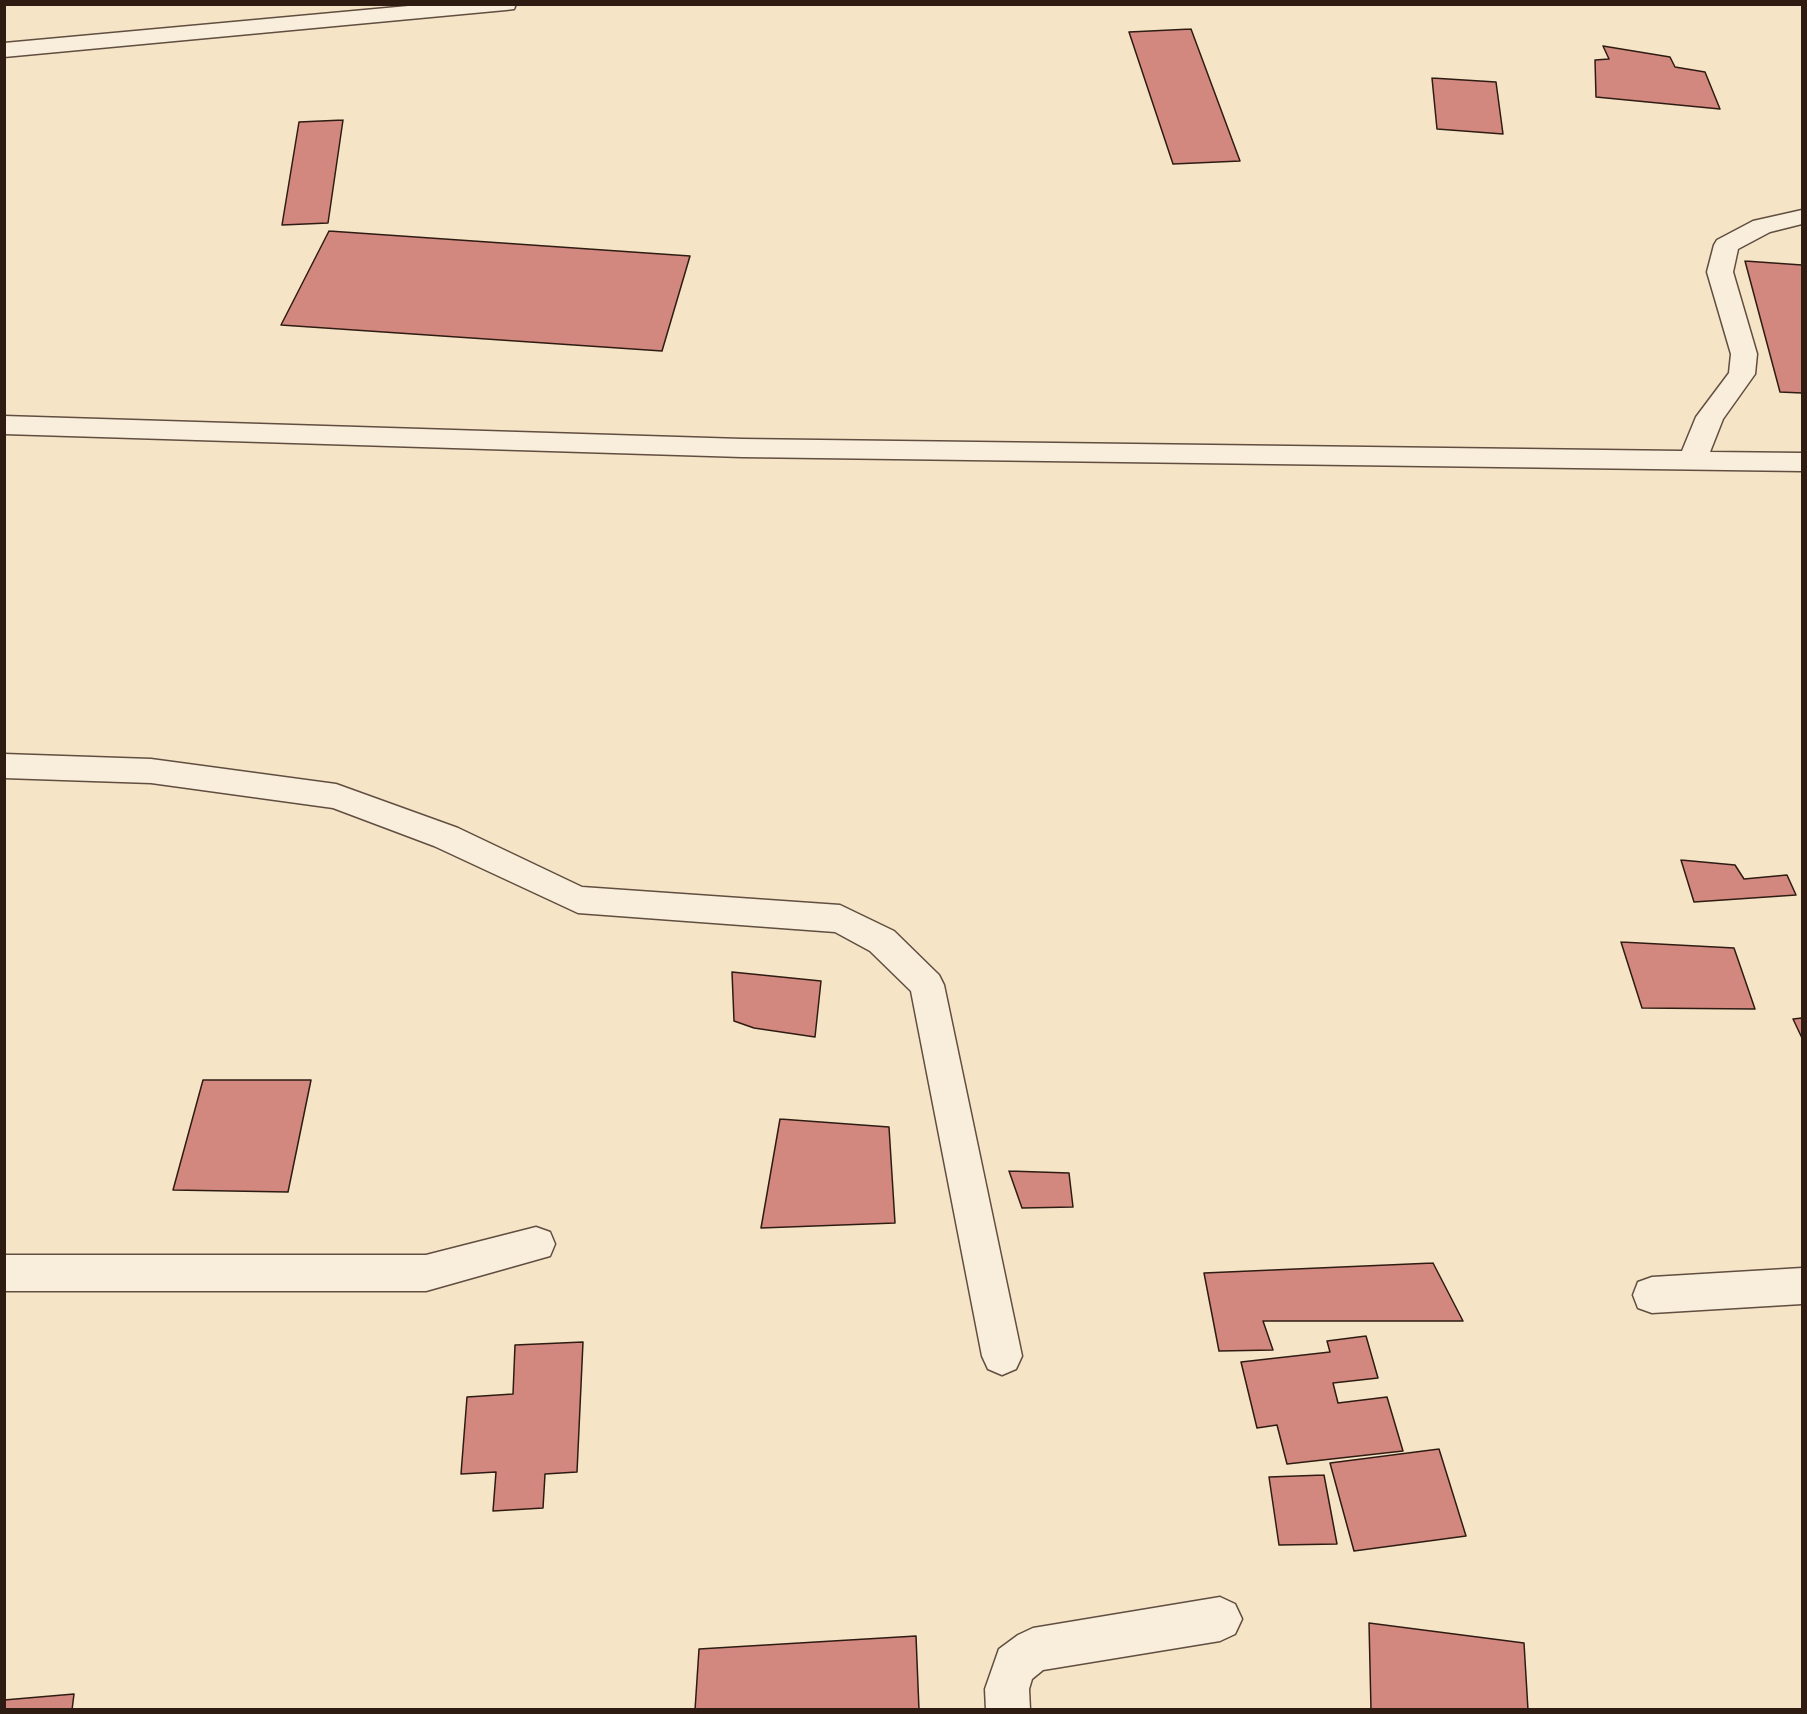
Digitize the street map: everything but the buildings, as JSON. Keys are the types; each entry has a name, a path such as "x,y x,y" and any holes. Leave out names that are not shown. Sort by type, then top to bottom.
{"street":[{"path":"4,50 506,4"},
{"path":"1692,461 1710,417 1742,374 1744,354 1720,272 1726,245 1762,226 1803,217"},
{"path":"4,425 742,448 1803,462"},
{"path":"4,766 151,771 336,796 446,837 578,900 840,919 882,941 927,984 1002,1356"},
{"path":"4,1273 426,1273 536,1244"},
{"path":"1652,1295 1803,1286"},
{"path":"1008,1710 1008,1689 1015,1665 1033,1650 1220,1619"}]}
